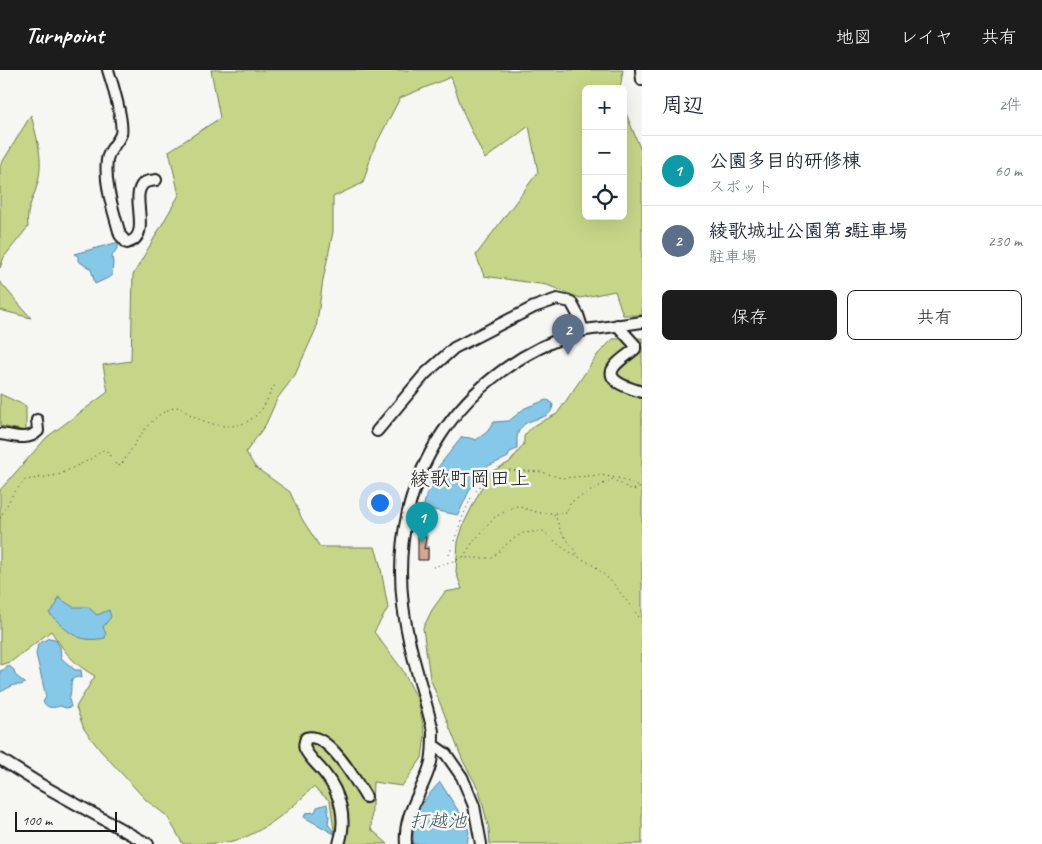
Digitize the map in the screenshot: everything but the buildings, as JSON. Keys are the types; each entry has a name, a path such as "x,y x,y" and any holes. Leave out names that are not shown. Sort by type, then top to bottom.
{"street":[{"path":"108,70 119,110 121,134 109,152 106,178 120,236 126,243 132,241 138,233 140,188 145,182 156,180"},
{"path":"641,70 642,80"},
{"path":"377,430 425,374 454,348 534,307 557,299 571,302 583,330"},
{"path":"406,844 407,823 412,804 431,762 433,745 433,731 407,629 403,597 402,558 405,524 414,488 426,459 455,414 498,372 549,344 583,330 642,322"},
{"path":"617,325 635,345 635,349 612,369 611,375 615,381 642,392"},
{"path":"0,434 24,438 32,436 38,431 37,420"},
{"path":"339,844 343,820 337,794 326,775 305,750 306,738 317,737 331,748 348,768 366,797"},
{"path":"433,745 446,754 462,777 474,806 480,844"},
{"path":"0,759 40,784 148,844"}],"path":[{"path":"0,518 13,494 25,480 58,475 89,460 103,450 106,450 117,466 121,465 152,421 164,411 179,407 193,417 208,423 239,426 254,417 262,408 274,385"},
{"path":"449,555 471,498 481,484 509,470 542,472 561,478 601,475 622,479 641,487"},
{"path":"462,558 472,542 495,517 516,506 540,513 566,513 572,502 612,479 632,490 641,487"},
{"path":"553,513 559,522 561,531 579,558"},
{"path":"433,568 462,558 492,558 510,541 523,533 543,531 563,548 596,566 613,583 642,621"}],"green space":[{"path":"211,70 623,70 621,85 582,85 582,220 627,220 627,116 642,153 642,315 623,315 615,291 580,298 547,285 484,276 476,255 538,172 529,126 485,159 465,117 451,77 400,98 373,150 363,183 333,197 333,232 323,280 316,329 295,375 277,399 266,424 246,452 255,467 290,492 302,519 320,547 375,547 388,608 374,632 402,669 418,700 425,735 422,758 402,786 373,782 371,829 388,844 346,844 334,830 330,801 313,787 276,819 244,838 220,843 183,844 167,816 146,800 100,750 84,729 76,707 95,676 80,666 70,656 51,631 12,661 0,665 0,490 47,437 108,392 103,365 131,361 133,275 179,195 169,151 220,118"},
{"path":"31,115 40,153 38,184 29,207 28,227 4,257 0,268 0,166"},
{"path":"0,282 31,318 0,310"},
{"path":"642,338 642,844 490,844 489,829 479,790 463,761 430,678 423,628 432,610 445,592 462,589 456,572 458,542 464,523 489,473 510,462 524,444 524,436 533,426 557,414 598,354 613,339"},
{"path":"0,394 26,406 26,431 0,426"}],"water":[{"path":"119,242 112,256 112,276 95,284 91,269 78,261 78,256 74,254"},
{"path":"546,400 550,401 553,405 551,411 547,415 524,424 517,437 517,449 510,452 508,457 479,472 476,482 470,489 458,515 423,508 429,485 438,467 462,437 476,440 487,432 494,422 509,421 525,408"},
{"path":"58,597 73,607 88,607 97,615 109,610 111,617 103,627 106,634 105,638 87,639 80,637 61,625 49,613 57,604"},
{"path":"49,638 55,639 60,647 61,658 75,670 81,670 82,678 72,679 69,699 71,707 51,707 43,702 46,697 36,654 38,644"},
{"path":"8,665 14,670 15,675 25,683 14,685 0,692 0,671"},
{"name":"打越池","path":"440,782 466,823 469,832 467,844 414,844 413,825 415,817 428,796"},
{"path":"327,804 328,824 336,835 304,817 306,813 315,812 317,807"}],"place":[{"name":"綾歌城址公園第3駐車場","path":"568,355"},
{"name":"公園多目的研修棟","path":"422,543"}],"district":[{"name":"綾歌町岡田上","path":"470,478"}]}
